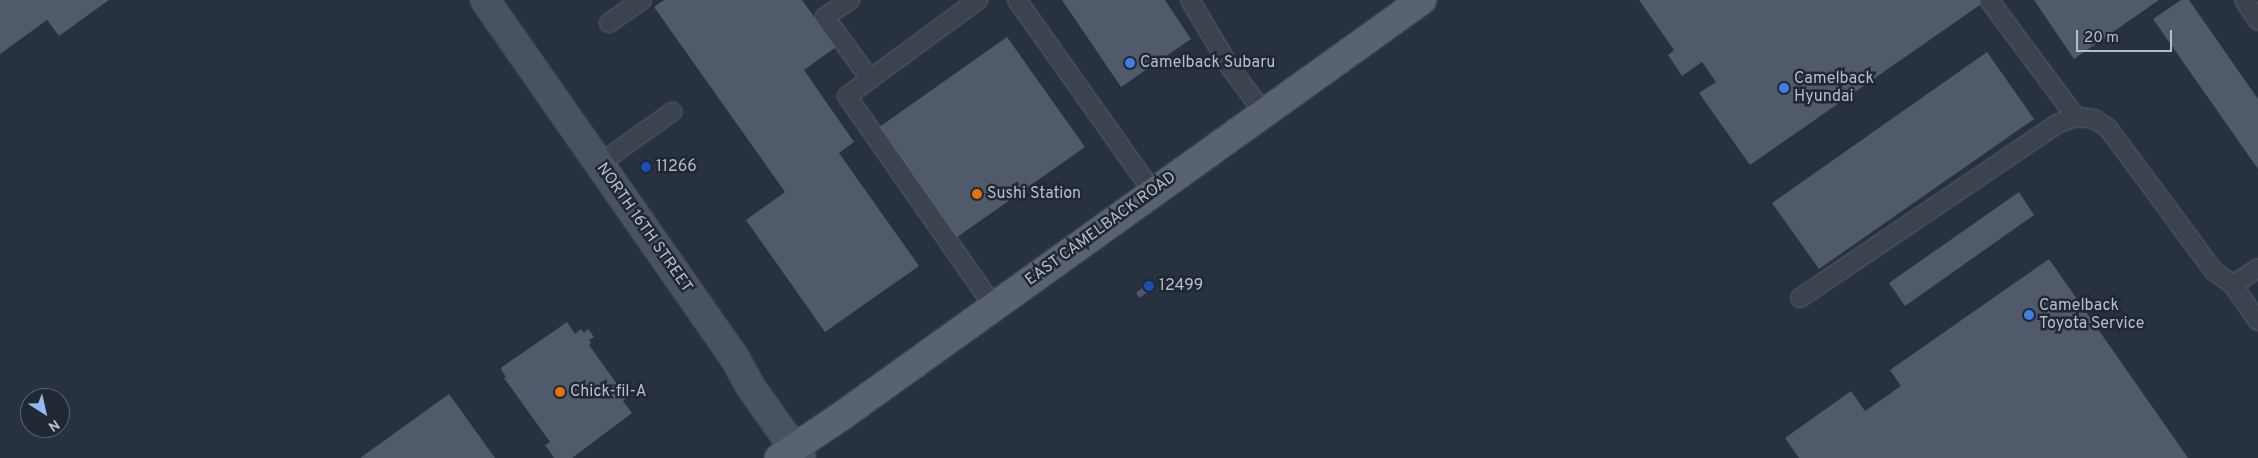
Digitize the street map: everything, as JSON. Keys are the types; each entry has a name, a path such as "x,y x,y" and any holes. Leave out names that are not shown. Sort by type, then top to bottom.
{"main road":[{"name":"NORTH 16TH STREET","path":"486,0 733,355 791,454"},
{"name":"EAST CAMELBACK ROAD","path":"791,454 1263,112 1420,1"}],"lane":[{"path":"609,23 642,0"},
{"path":"850,0 825,18 870,79"},
{"path":"978,0 847,96 994,307"},
{"path":"1017,0 1153,192"},
{"path":"1190,0 1230,67 1263,112"},
{"path":"1989,0 2076,117"},
{"path":"2244,0 2258,21"},
{"path":"600,164 672,112"},
{"path":"1800,298 2057,124 2076,117 2094,120 2108,128 2214,271 2232,286 2258,322"},
{"path":"2232,286 2258,268"}],"building":[{"path":"0,0 109,0 59,36 47,20 0,54"},
{"path":"664,0 802,0 836,47 804,70 854,142 839,153 919,266 825,332 746,220 785,192 654,7"},
{"name":"Camelback Subaru","path":"1062,0 1165,0 1191,39 1121,87"},
{"name":"Camelback Hyundai","path":"1639,0 1987,0 1750,165 1699,93 1716,82 1702,62 1682,76 1668,55 1674,50"},
{"path":"2034,0 2159,0 2074,59"},
{"path":"2181,0 2189,0 2258,99 2258,169 2153,19"},
{"path":"1007,37 1085,147 953,240 875,130"},
{"path":"1987,52 2034,119 1819,269 1772,203"},
{"path":"2019,192 2034,215 1905,306 1889,283"},
{"name":"Camelback Toyota Service","path":"2049,259 2188,458 1799,458 1785,438 1851,391 1865,411 1901,386 1890,370"},
{"path":"1151,281 1155,287 1139,298 1136,293"},
{"path":"567,322 575,334 581,329 584,333 588,329 594,337 589,340 591,343 589,345 627,398 623,401 632,413 572,458 554,458 545,445 550,442 504,378 506,377 501,370 502,367"},
{"path":"449,394 495,458 360,458"}],"place":[{"name":"Camelback Subaru","path":"1130,63"},
{"name":"Camelback Hyundai","path":"1784,88"},
{"name":"11266","path":"646,167"},
{"name":"Sushi Station","path":"977,194"},
{"name":"12499","path":"1149,286"},
{"name":"Camelback Toyota Service","path":"2029,315"},
{"name":"Chick-fil-A","path":"560,392"}]}
